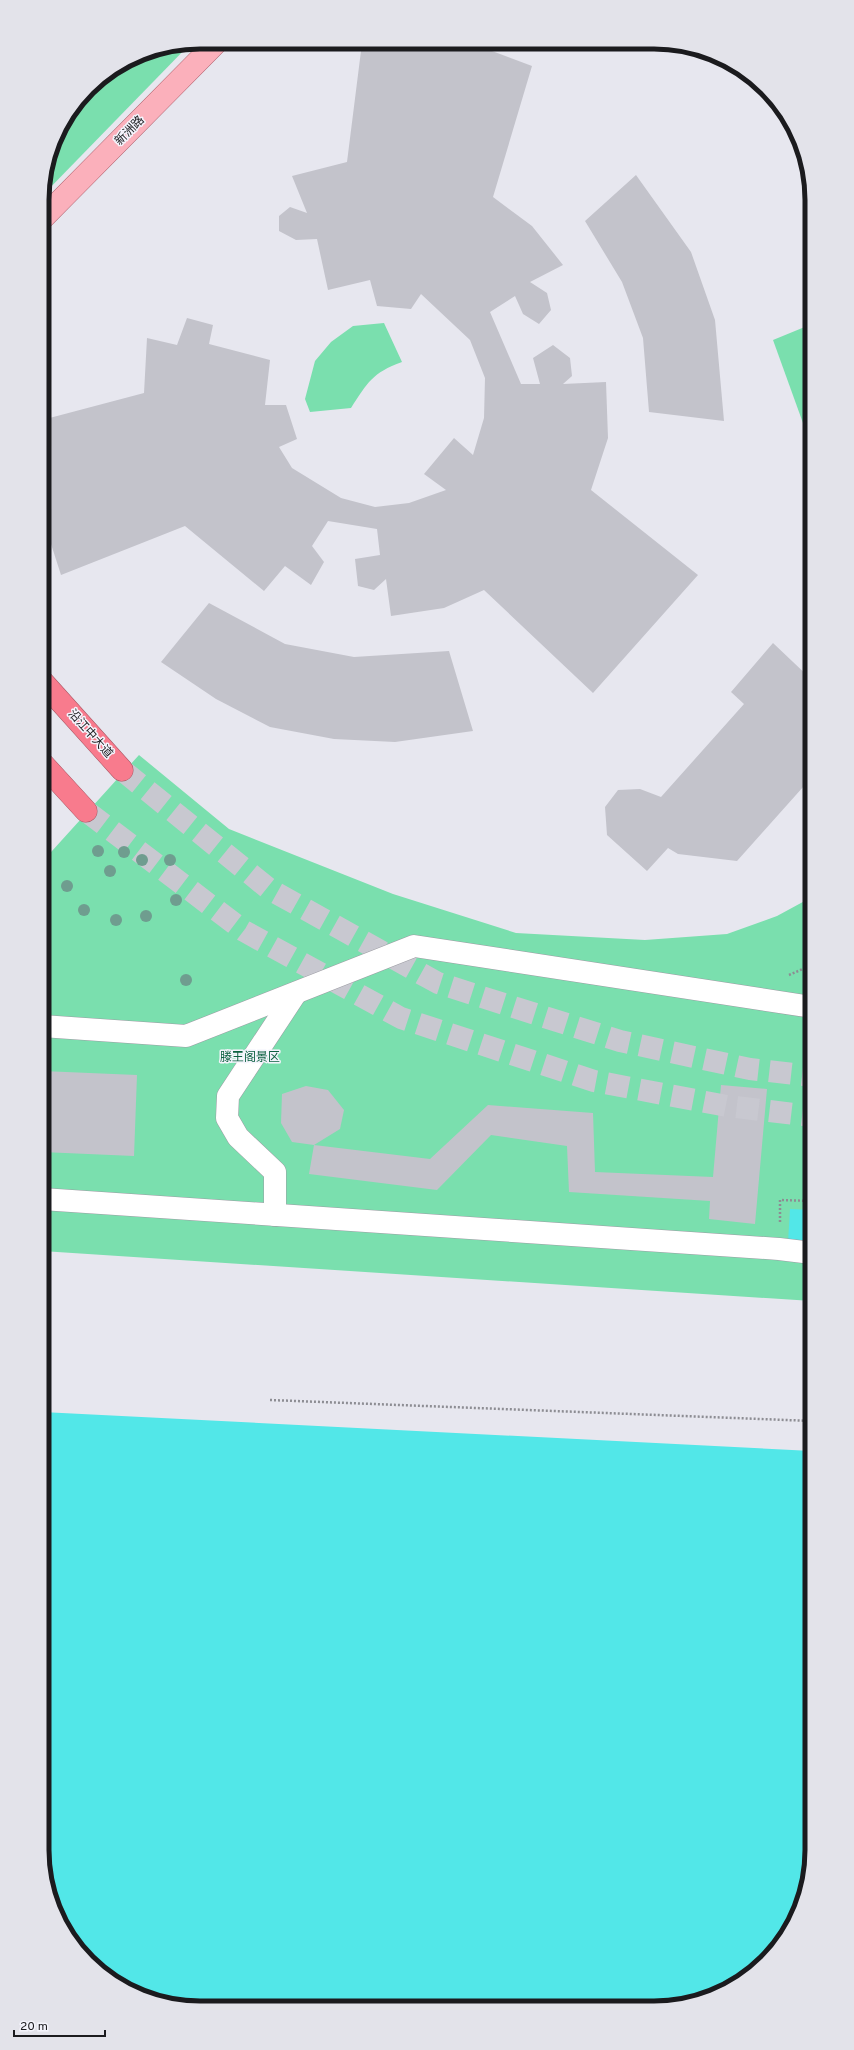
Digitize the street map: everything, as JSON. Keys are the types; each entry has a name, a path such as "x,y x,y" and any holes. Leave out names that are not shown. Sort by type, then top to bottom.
{"highway":[{"name":"沿江中大道","path":"49,689 122,770"},
{"path":"49,771 86,811"}],"main road":[{"name":"新洲路","path":"49,212 210,49"}],"street":[{"path":"49,1026 186,1036 414,946 805,1006"},
{"path":"274,1215 274,1172 238,1137 227,1118 228,1096 296,993"},
{"path":"49,1199 779,1249 805,1252"}],"path":[{"path":"780,1200 805,1202"},
{"path":"270,1400 805,1421"}],"green space":[{"path":"185,50 49,189 54,161 65,133 74,116 93,93 116,74 133,65 161,54"},
{"path":"384,323 402,362 384,370 372,379 351,408 310,412 305,399 315,361 331,342 353,326"},
{"path":"805,327 805,429 773,340"},
{"name":"滕王阁景区","path":"139,755 229,829 393,894 516,933 645,940 727,934 777,916 805,901 805,1301 49,1251 49,854"}],"water":[{"path":"790,1209 805,1210 805,1244 788,1243"},
{"path":"49,1412 805,1451 805,1860 797,1898 780,1934 761,1957 738,1976 702,1993 664,2001 190,2001 152,1993 116,1976 93,1957 74,1934 57,1898 50,1870"}],"building":[{"path":"361,49 487,49 532,66 493,197 532,226 563,265 530,282 547,293 551,310 539,324 523,314 515,296 490,312 521,384 540,384 533,358 553,345 570,358 572,376 563,384 606,382 608,438 591,490 698,575 593,693 484,590 444,608 391,616 386,579 374,590 358,586 355,559 380,555 377,529 328,521 312,546 324,562 311,585 285,566 264,591 185,526 61,575 49,538 49,418 144,393 147,338 177,345 187,318 213,325 209,344 270,360 265,405 286,405 297,439 279,447 292,468 341,498 375,507 409,503 446,490 424,474 454,438 473,455 484,418 485,378 470,340 421,294 411,309 377,306 370,280 328,290 317,239 296,240 279,231 279,216 290,207 307,213 292,176 347,162"},
{"path":"636,175 691,252 715,320 724,421 649,412 643,338 622,282 585,221"},
{"path":"209,603 285,644 354,657 449,651 473,731 395,742 334,739 270,727 216,699 161,662"},
{"path":"773,643 805,673 805,785 737,861 678,854 668,848 647,871 607,835 605,807 618,790 640,789 661,797 744,704 731,692"},
{"path":"49,1071 137,1075 134,1156 49,1152"},
{"path":"721,1085 767,1089 755,1224 709,1219 710,1201 569,1192 567,1146 491,1135 437,1190 309,1174 314,1145 430,1159 488,1105 593,1113 595,1172 713,1177"},
{"path":"306,1086 328,1090 344,1110 340,1129 314,1145 292,1142 281,1123 282,1094"}],"tunnel":[{"path":"122,770 269,889 438,983 620,1041 750,1069 805,1075"},
{"path":"86,811 244,931 401,1018 594,1081 727,1106 805,1115"}]}
